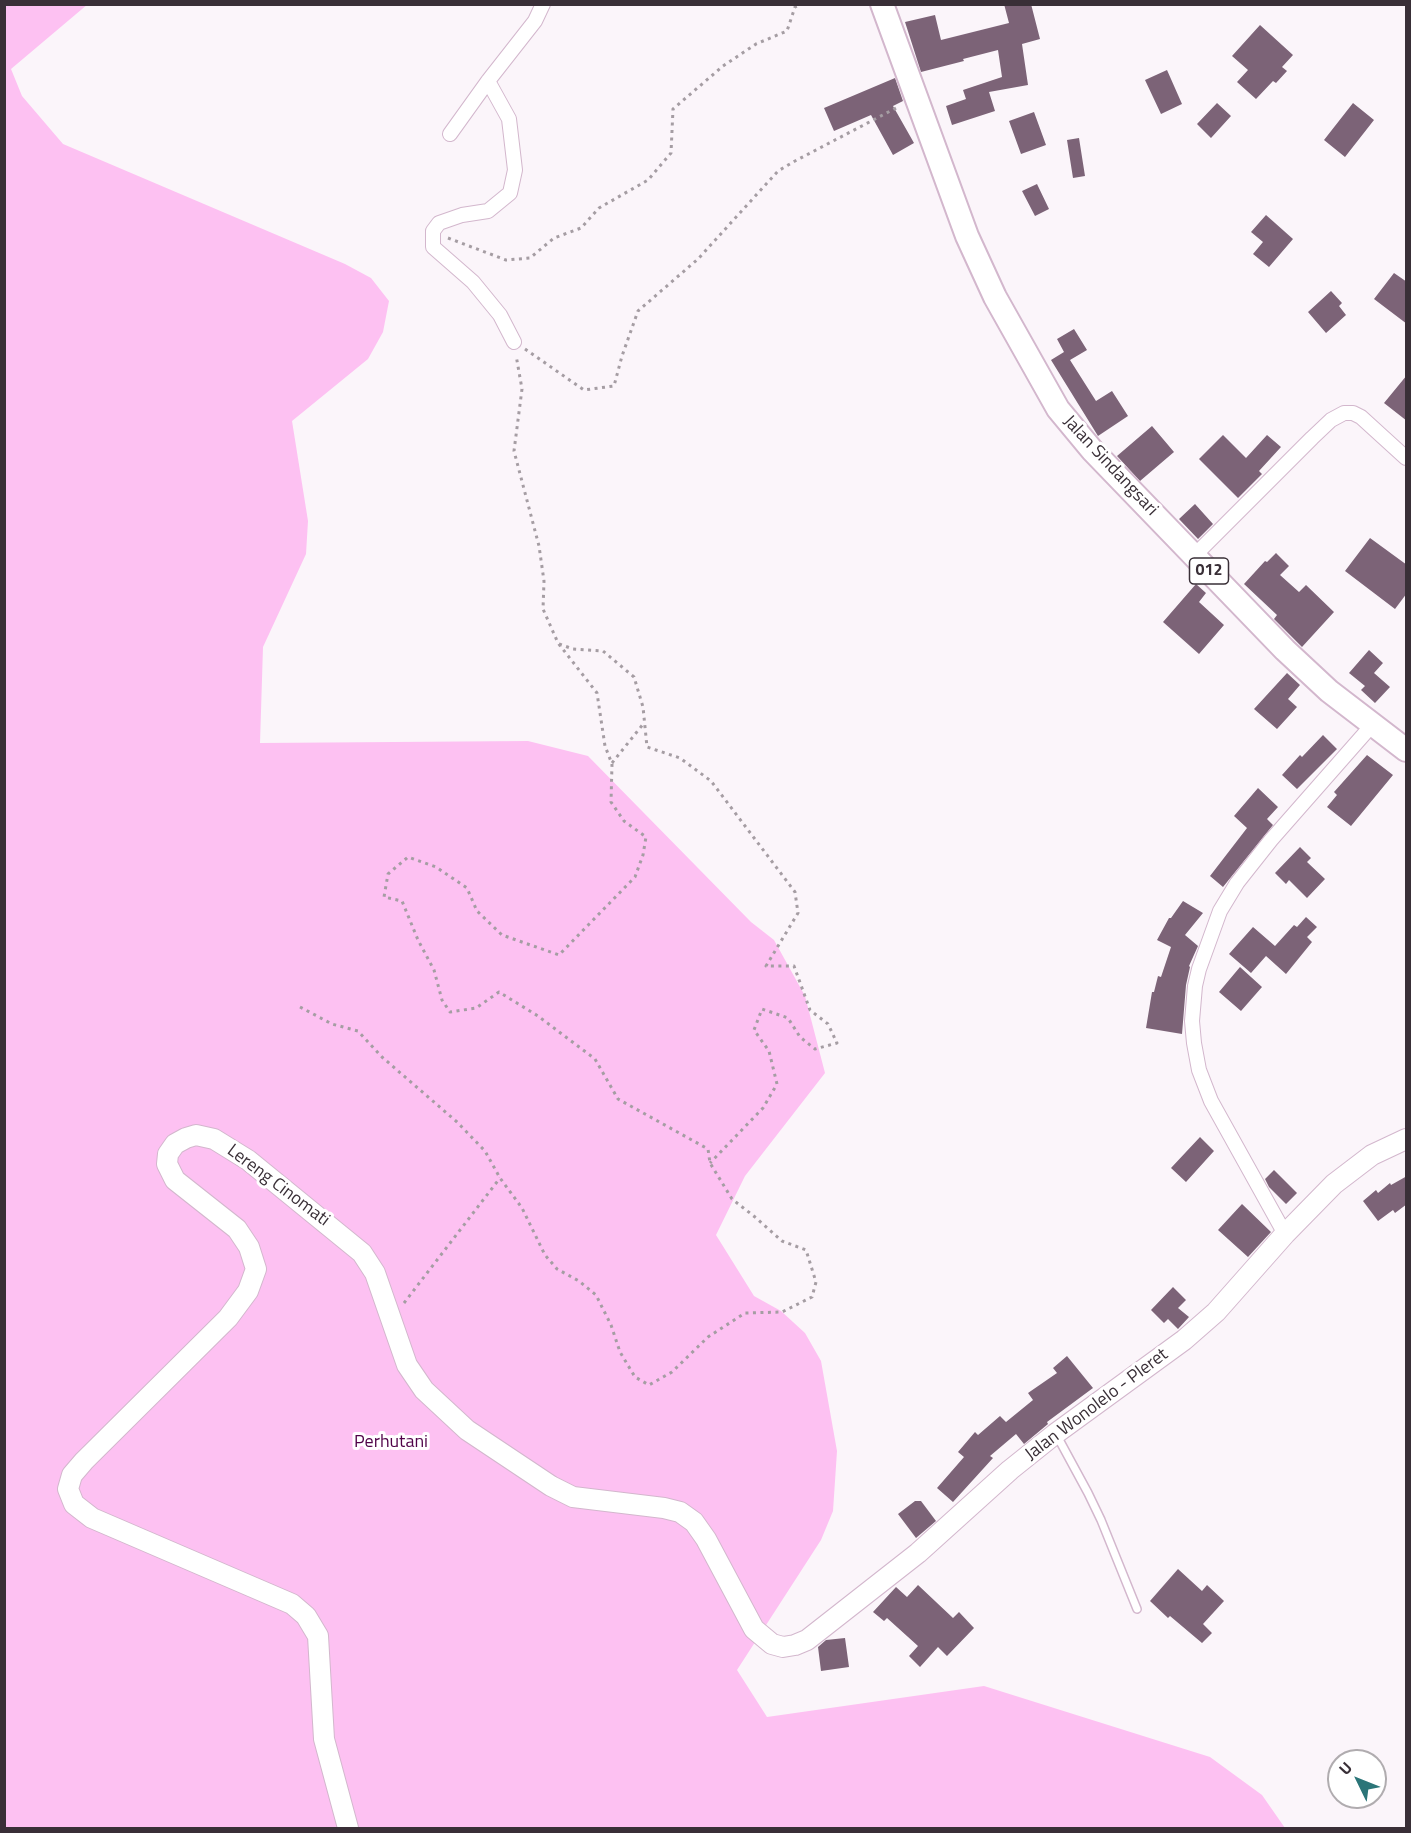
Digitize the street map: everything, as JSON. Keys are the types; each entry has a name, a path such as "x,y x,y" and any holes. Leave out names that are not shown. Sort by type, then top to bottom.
{"main road":[{"name":"Jalan Sindangsari","path":"882,4 967,236 994,297 1058,409 1092,450 1300,664 1329,691 1407,750"},
{"name":"Lereng Cinomati","path":"348,1828 324,1739 318,1636 306,1616 292,1604 92,1518 74,1504 68,1489 72,1474 84,1461 228,1318 248,1291 256,1269 249,1247 237,1229 175,1180 169,1172 168,1154 174,1144 186,1138 196,1135 214,1139 248,1160 362,1253 375,1274 407,1365 424,1390 467,1430 551,1486 573,1497 664,1508 680,1512 694,1522 706,1539 754,1629 771,1644"},
{"name":"Jalan Wonolelo - Pleret","path":"771,1644 783,1647 807,1640 918,1553 1010,1470 1055,1434 1184,1340 1216,1312 1285,1234 1334,1184 1372,1155 1407,1139"}],"street":[{"path":"450,134 535,21 543,4"},
{"path":"488,81 509,119 515,170 510,193 488,211 462,215 439,223 433,231 434,247 473,282 500,315 514,342"},
{"path":"1194,556 1318,432 1331,420 1344,413 1353,413 1361,417 1407,458"},
{"path":"1285,1234 1210,1101 1199,1070 1194,1043 1192,1021 1195,986 1220,911 1237,883 1271,840 1373,724"}],"lane":[{"path":"1055,1434 1088,1492 1137,1609"}],"path":[{"path":"433,231 506,260 530,258 554,238 580,228 600,208 648,180 671,153 673,109 731,61 756,44 786,31 795,7 802,4"},
{"path":"514,342 584,390 614,386 638,311 698,259 778,171 916,98"},
{"path":"300,1006 333,1024 358,1031 382,1057 457,1122 485,1151 500,1178 522,1208 545,1255 557,1269 579,1281 596,1295 611,1325 620,1352 635,1377 649,1385 672,1372 708,1337 745,1313 782,1312 812,1298 816,1282 806,1250 782,1241 732,1199 710,1163 708,1149 618,1099 595,1059 538,1016 499,992 476,1008 450,1012 442,1000 434,969 418,940 402,901 384,897 387,874 408,857 436,867 467,888 477,911 502,934 559,955 635,876 643,855 646,837 624,821 611,802 612,763 606,746 597,693 558,643 543,609 544,581 538,546 514,451 522,389 514,342"},
{"path":"558,643 573,649 603,651 634,677 644,707 646,747 680,758 711,781 795,892 798,913 766,966 794,966 810,1010 828,1024 837,1043 815,1049 800,1037 788,1018 762,1009 754,1030 769,1051 777,1084 763,1108 710,1163"},
{"path":"612,763 644,723"},
{"path":"392,1318 500,1178"}],"green space":[{"name":"Perhutani","path":"88,4 11,69 22,96 63,144 345,264 371,278 389,301 383,332 368,359 292,421 308,521 306,554 263,647 260,743 528,741 588,756 751,922 774,940 805,996 825,1073 745,1176 716,1235 754,1296 781,1311 805,1333 821,1361 837,1451 833,1511 821,1540 737,1670 767,1717 984,1686 1210,1757 1262,1795 1285,1828 5,1828 4,5"}],"building":[{"path":"1004,4 1031,4 1040,39 1022,44 1028,85 989,92 995,111 952,125 946,106 966,99 963,90 1002,77 998,50 921,72 905,22 935,15 941,40 1009,23"},
{"path":"1260,25 1293,55 1282,67 1287,71 1276,83 1273,81 1256,99 1237,82 1248,70 1232,56"},
{"path":"1167,70 1182,104 1161,114 1145,80"},
{"path":"895,78 903,101 893,106 914,143 893,155 871,115 834,131 824,108"},
{"path":"1217,103 1231,116 1211,138 1197,124"},
{"path":"1353,103 1374,120 1345,157 1324,140"},
{"path":"1034,112 1046,145 1021,154 1009,121"},
{"path":"1079,138 1085,176 1073,178 1067,140"},
{"path":"1037,184 1049,209 1035,216 1022,191"},
{"path":"1266,215 1293,239 1269,267 1253,254 1263,242 1251,232"},
{"path":"1394,273 1407,282 1407,324 1374,299"},
{"path":"1331,291 1342,303 1339,306 1346,315 1326,333 1308,312"},
{"path":"1074,329 1087,350 1070,360 1096,401 1112,391 1128,416 1098,436 1051,360 1064,352 1057,339"},
{"path":"1407,375 1407,421 1384,403"},
{"path":"1152,426 1174,452 1140,481 1117,456"},
{"path":"1223,435 1246,458 1267,435 1281,447 1259,471 1262,474 1238,498 1199,459"},
{"path":"1195,504 1213,524 1198,539 1179,519"},
{"path":"1370,538 1407,565 1407,593 1395,609 1345,571"},
{"path":"1276,553 1289,566 1280,575 1299,592 1306,585 1334,612 1302,647 1274,619 1277,615 1244,584 1265,561 1267,562"},
{"path":"1196,584 1206,593 1199,602 1224,625 1199,654 1163,622"},
{"path":"1369,650 1383,663 1374,673 1390,687 1375,703 1361,690 1365,686 1349,673"},
{"path":"1287,673 1300,685 1288,699 1297,707 1277,729 1254,709"},
{"path":"1323,735 1337,749 1297,789 1282,775"},
{"path":"1367,755 1393,775 1351,826 1327,807 1337,795 1334,792"},
{"path":"1258,788 1278,807 1267,819 1273,825 1223,887 1210,876 1247,828 1234,816"},
{"path":"1300,847 1311,858 1307,862 1325,879 1307,898 1289,880 1286,884 1275,873"},
{"path":"1183,901 1203,913 1185,935 1198,946 1189,966 1182,1034 1146,1028 1152,992 1154,992 1158,976 1161,977 1171,947 1157,940 1169,918"},
{"path":"1306,917 1317,927 1307,937 1312,942 1286,974 1266,956 1251,973 1229,954 1253,927 1275,946 1294,925 1297,927"},
{"path":"1240,967 1262,987 1241,1011 1219,992"},
{"path":"1200,1137 1214,1151 1186,1182 1171,1168"},
{"path":"1274,1170 1297,1193 1286,1204 1269,1187 1265,1179"},
{"path":"1407,1176 1407,1204 1395,1213 1393,1210 1378,1221 1363,1201 1376,1190 1378,1193 1390,1183 1391,1185"},
{"path":"1242,1204 1271,1232 1248,1257 1218,1230"},
{"path":"1173,1287 1186,1300 1178,1308 1189,1317 1178,1329 1168,1319 1164,1323 1151,1310"},
{"path":"1067,1356 1093,1388 1047,1422 1048,1424 1024,1444 1016,1434 990,1456 993,1458 953,1502 937,1488 964,1457 958,1452 975,1432 978,1435 1000,1416 1006,1422 1033,1400 1028,1393 1057,1373 1053,1368"},
{"path":"915,1501 921,1501 936,1521 916,1538 898,1514"},
{"path":"1178,1569 1202,1591 1207,1585 1224,1601 1203,1624 1212,1633 1202,1643 1170,1616 1168,1618 1150,1601"},
{"path":"918,1585 953,1618 959,1612 974,1628 947,1656 938,1647 920,1667 909,1656 918,1646 887,1618 884,1621 873,1612 896,1587 907,1597"},
{"path":"845,1638 849,1667 821,1671 818,1647 826,1640"}]}
